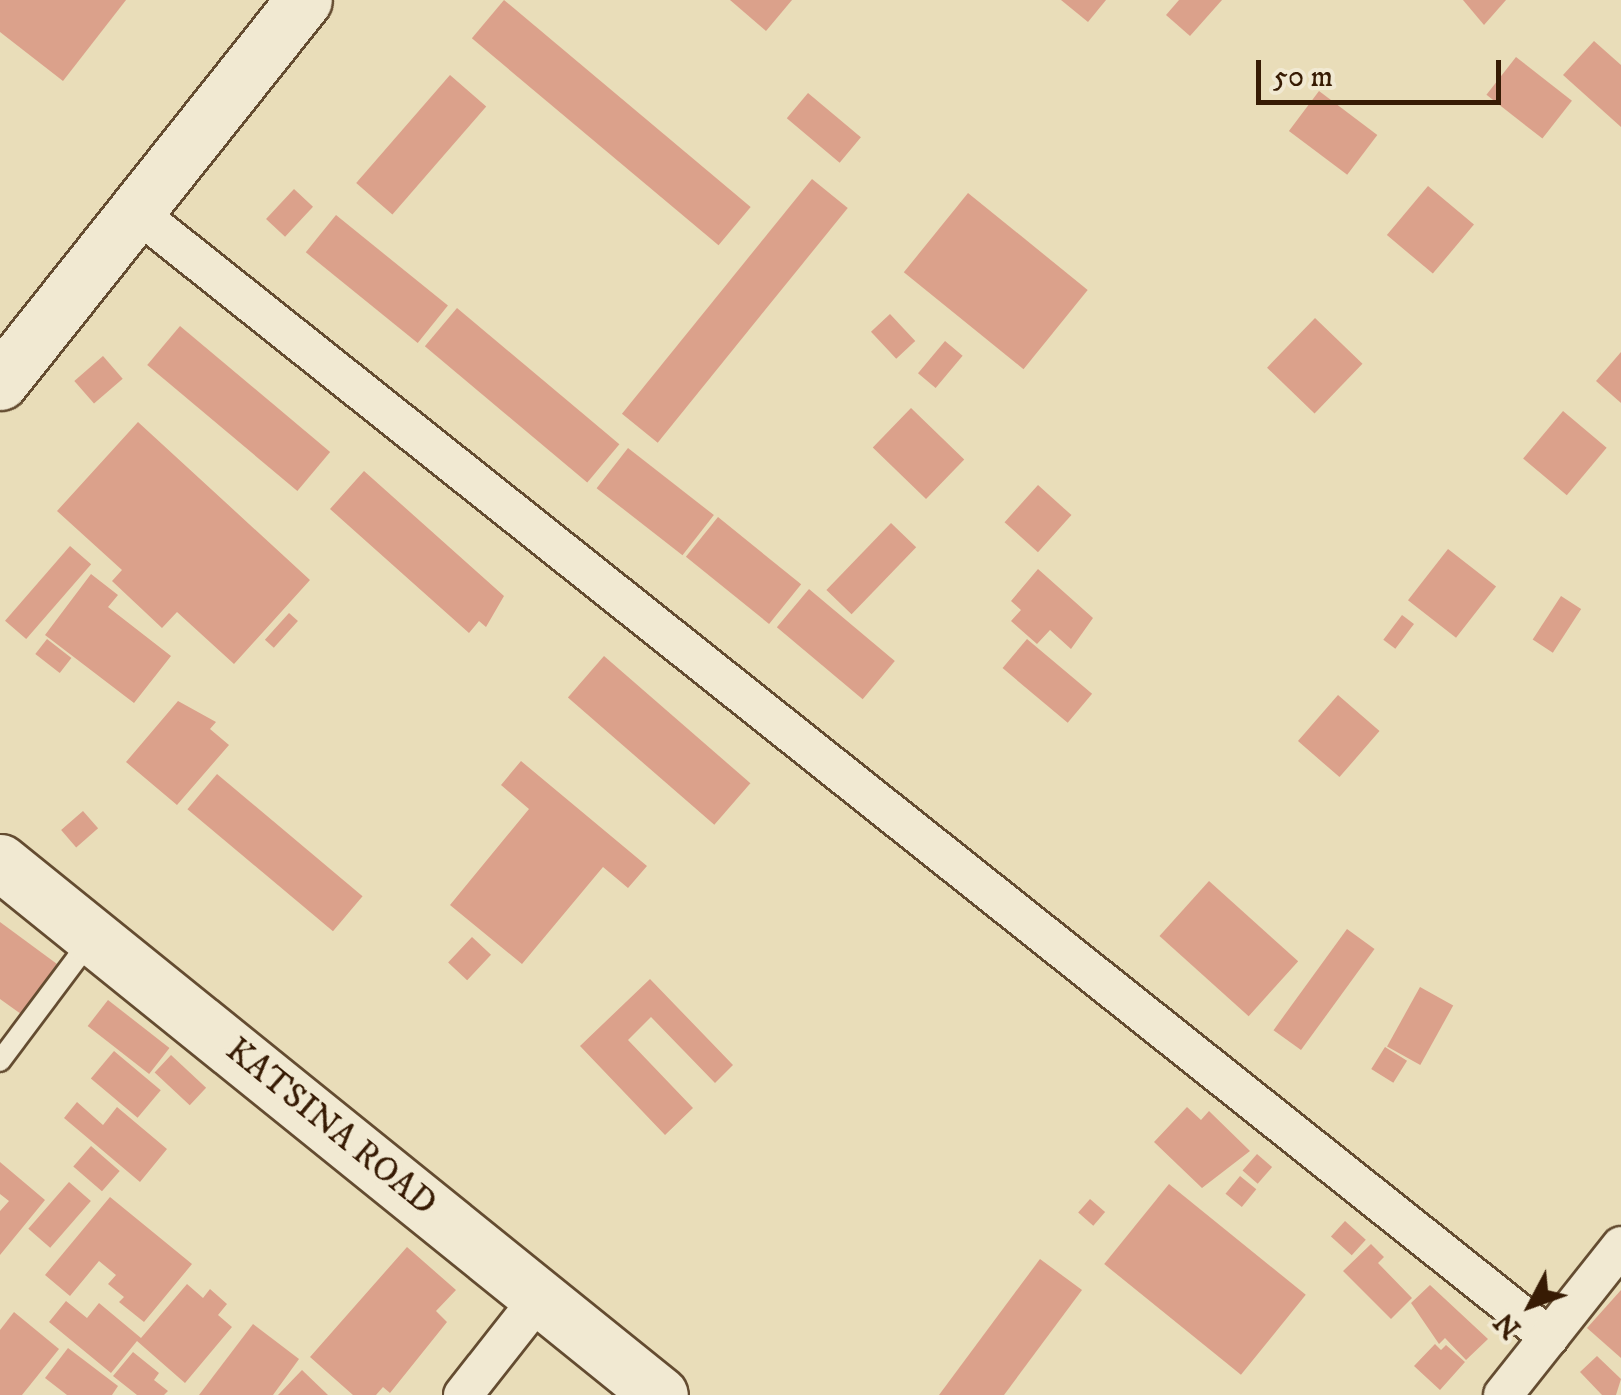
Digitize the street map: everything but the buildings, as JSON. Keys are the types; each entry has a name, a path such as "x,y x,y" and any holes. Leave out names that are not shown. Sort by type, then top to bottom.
{"main road":[{"path":"0,328 260,0"},
{"path":"0,382 304,0"},
{"name":"KATSINA ROAD","path":"0,862 660,1395"}],"street":[{"path":"135,211 1550,1337"},
{"path":"1504,1395 1621,1246"},
{"path":"463,1395 540,1296"}],"lane":[{"path":"0,1062 93,937"}]}
